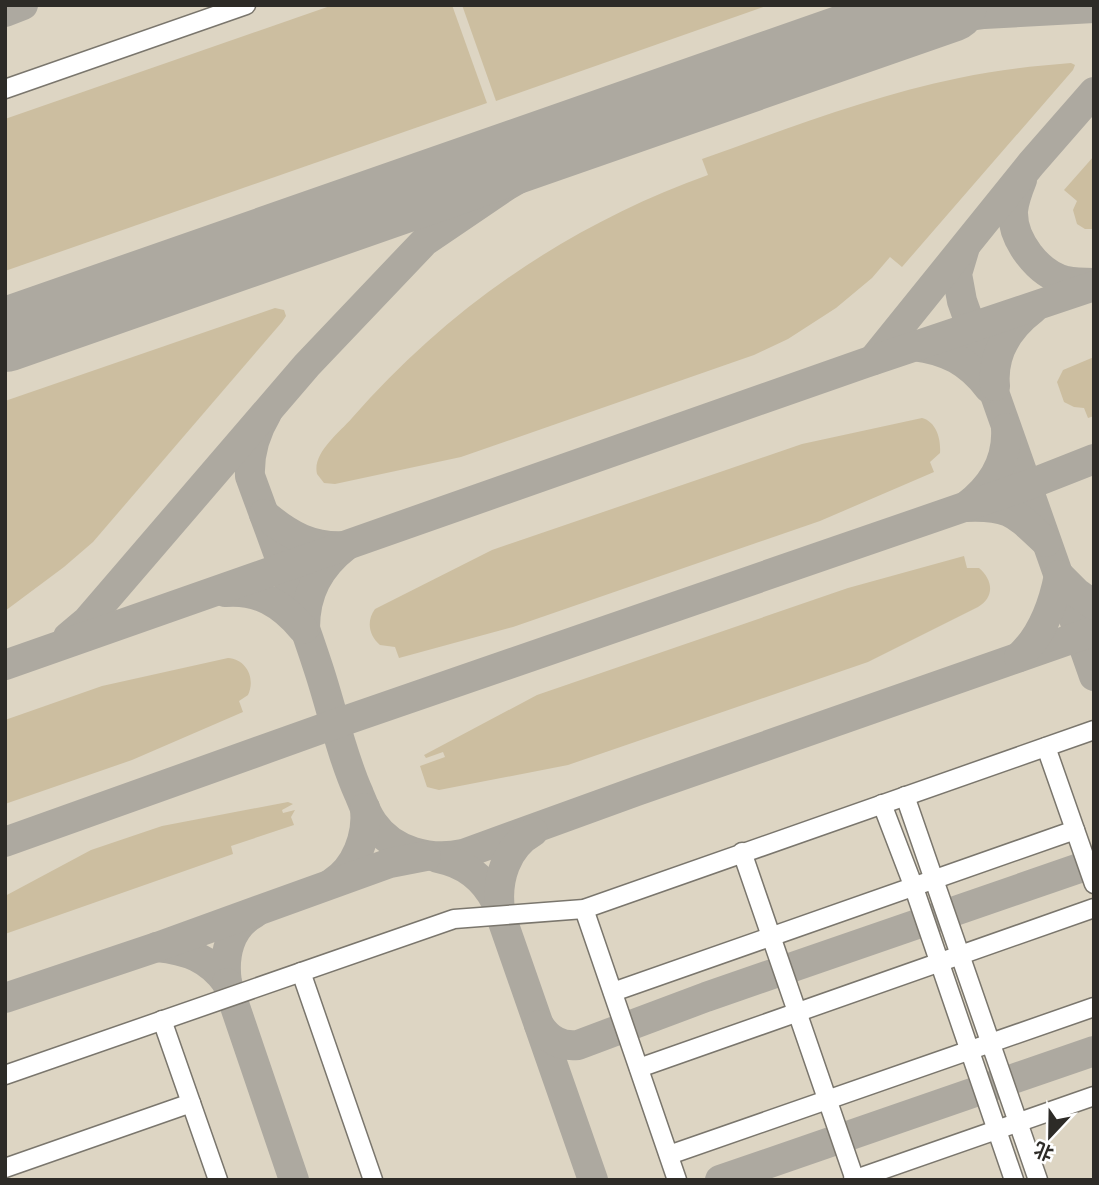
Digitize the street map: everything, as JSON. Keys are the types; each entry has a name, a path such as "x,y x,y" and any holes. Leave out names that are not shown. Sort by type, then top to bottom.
{"lane":[{"path":"5,89 246,5"},
{"path":"5,1075 454,919 584,909 1094,730"},
{"path":"1046,747 1094,884"},
{"path":"905,796 1038,1180"},
{"path":"882,804 913,885 1014,1180"},
{"path":"613,992 1075,830"},
{"path":"742,852 829,1099 854,1179 1094,1096"},
{"path":"639,1068 1094,908"},
{"path":"584,909 677,1180"},
{"path":"301,972 373,1180"},
{"path":"669,1155 1094,1007"},
{"path":"162,1020 218,1180"},
{"path":"5,1168 191,1103"}],"shaded area":[{"path":"5,5 1094,5 1094,1180 5,1180"},
{"path":"333,5 452,5 487,103 5,271 5,119"},
{"path":"462,5 769,5 496,101"},
{"path":"1071,63 1075,65 1073,70 902,267 890,257 872,278 836,308 788,339 754,355 461,457 335,484 324,483 317,474 322,451 389,378 429,340 514,274 560,245 607,218 708,175 702,159 829,114 926,85 973,75"},
{"path":"1094,156 1094,229 1085,229 1077,224 1073,210 1077,201 1064,190"},
{"path":"275,308 284,310 286,316 282,322 93,542 5,611 5,401"},
{"path":"1094,357 1094,416 1088,418 1084,408 1064,402 1057,382 1063,370"},
{"path":"922,418 935,427 939,437 940,453 930,462 934,472 820,521 513,627 399,658 395,647 380,645 371,633 370,618 375,609 492,550 802,444"},
{"path":"964,556 967,568 979,568 987,578 990,588 983,603 868,662 568,765 439,790 427,787 420,766 445,757 443,752 426,758 424,755 537,695 848,588"},
{"path":"228,658 240,662 250,676 248,695 239,701 243,712 132,760 5,804 5,720 102,686"},
{"path":"288,802 293,804 282,810 283,813 295,810 291,817 294,825 231,846 233,854 5,934 5,896 91,850 162,826"}],"taxiway":[{"path":"5,12 23,5"},
{"path":"883,28 984,14 1094,8"},
{"path":"873,360 1031,164 1094,92"},
{"path":"68,637 87,621 307,365 425,241 506,186 622,118"},
{"path":"1022,180 1013,211 1022,244 1037,263 1056,277 1069,282 1094,283"},
{"path":"965,247 957,274 962,301 1094,676"},
{"path":"5,665 865,363 1094,286"},
{"path":"995,386 999,353 1009,333 1033,309"},
{"path":"914,346 947,354 965,364 989,388"},
{"path":"267,413 254,443 250,476 310,643 347,763 365,809 381,833 414,852 438,856 463,854 1094,631"},
{"path":"1006,428 1004,452 996,473 983,491 965,507 992,508 1011,513 1046,542"},
{"path":"5,842 335,724 1028,485 1094,459"},
{"path":"264,514 283,529 312,543 346,546 328,563 315,582 308,603 305,628"},
{"path":"1019,657 1034,640 1045,620 1059,575 1094,605"},
{"path":"225,592 248,593 268,600 287,612 303,629"},
{"path":"332,883 348,869 359,850 365,808"},
{"path":"500,910 500,887 505,865 516,846 533,832"},
{"path":"5,998 157,947 390,863 426,856"},
{"path":"438,858 472,873 486,886 496,902 593,1180"},
{"path":"539,1025 556,1041 566,1045 578,1045 706,997 1094,863"},
{"path":"157,947 178,950 205,961 227,983 226,963 230,943 239,926 255,913"},
{"path":"227,983 294,1180"},
{"path":"720,1180 1094,1051"}],"runway":[{"path":"5,335 950,5"}]}
